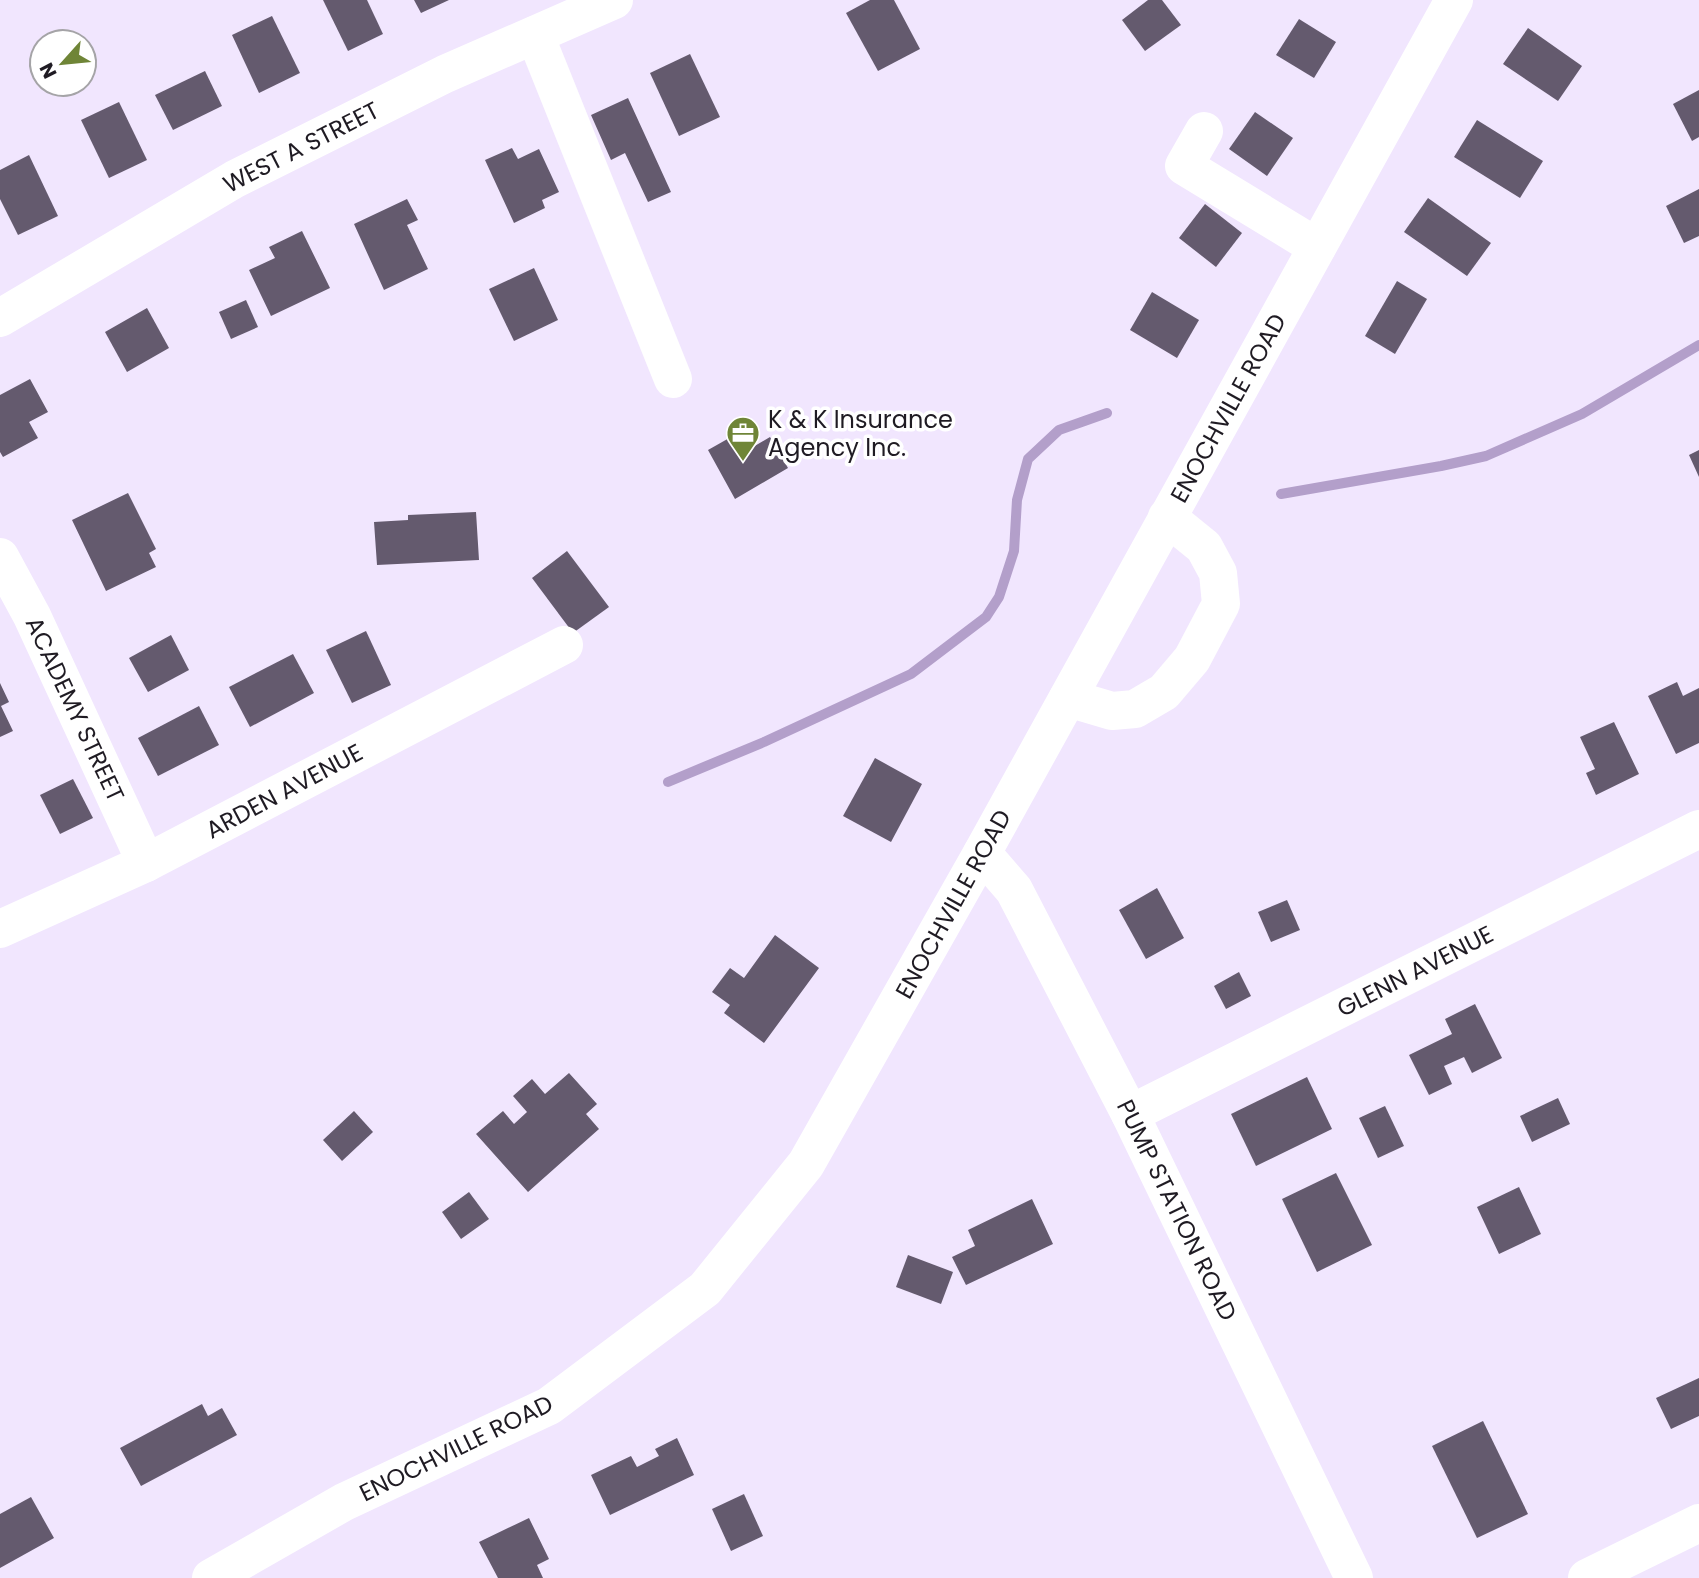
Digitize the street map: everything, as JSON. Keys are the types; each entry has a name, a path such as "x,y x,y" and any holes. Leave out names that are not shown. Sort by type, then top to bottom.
{"street":[{"name":"WEST A STREET","path":"0,318 235,179 445,74 614,0"},
{"name":"ENOCHVILLE ROAD","path":"211,1578 344,1502 549,1406 705,1289 806,1164 982,853 1454,0"},
{"path":"535,35 673,379"},
{"path":"1204,131 1177,178 1317,247"},
{"path":"1068,698 1112,711 1135,709 1164,692 1192,659 1221,604 1218,573 1203,547 1167,517"},
{"name":"ACADEMY STREET","path":"0,557 32,616 146,863"},
{"name":"ARDEN AVENUE","path":"0,929 146,863 564,645"},
{"name":"GLENN AVENUE","path":"1130,1114 1699,828"},
{"name":"PUMP STATION ROAD","path":"982,853 1014,890 1130,1114 1354,1578"},
{"path":"1587,1578 1699,1523"}],"building":[{"path":"323,0 367,0 383,34 348,51"},
{"path":"414,0 449,0 421,13"},
{"path":"870,0 894,0 920,49 878,71 846,13"},
{"path":"1148,0 1162,0 1181,25 1145,51 1122,20"},
{"path":"272,16 300,73 259,93 232,35"},
{"path":"1299,19 1336,42 1314,78 1276,55"},
{"path":"1528,28 1582,66 1558,101 1503,64"},
{"path":"690,54 720,117 679,136 650,73"},
{"path":"205,71 222,106 173,130 155,95"},
{"path":"1699,90 1699,137 1692,141 1673,104"},
{"path":"628,98 671,192 648,202 625,153 611,160 591,115"},
{"path":"119,102 147,160 109,178 81,120"},
{"path":"1255,112 1293,138 1267,176 1229,149"},
{"path":"1477,120 1543,161 1520,198 1454,157"},
{"path":"512,148 518,159 539,149 559,192 542,200 545,208 514,223 485,160"},
{"path":"29,155 58,216 18,235 0,199 0,170"},
{"path":"1699,189 1699,236 1684,243 1666,206"},
{"path":"1428,198 1491,243 1467,276 1404,232"},
{"path":"407,199 418,220 407,225 428,269 384,290 354,224"},
{"path":"1205,204 1242,233 1216,267 1179,238"},
{"path":"302,231 330,288 271,316 249,270 275,258 269,247"},
{"path":"534,268 558,320 514,341 489,289"},
{"path":"1397,281 1427,299 1395,354 1365,336"},
{"path":"1152,292 1199,320 1177,358 1130,330"},
{"path":"246,300 258,327 231,339 219,312"},
{"path":"147,308 169,348 127,372 105,332"},
{"path":"30,379 48,412 29,422 38,438 3,457 0,452 0,395"},
{"path":"731,437 741,454 770,437 788,468 735,499 708,450"},
{"path":"1699,450 1699,477 1689,455"},
{"path":"128,493 156,549 149,553 156,567 106,591 72,520"},
{"path":"476,512 479,560 377,565 374,522 408,520 408,515"},
{"path":"567,551 609,607 573,633 532,578"},
{"path":"366,631 391,685 352,703 326,650"},
{"path":"171,635 189,670 148,692 129,658"},
{"path":"293,654 314,693 250,727 229,687"},
{"path":"1677,682 1683,696 1699,688 1699,743 1676,754 1648,696"},
{"path":"0,683 9,702 1,706 13,731 0,737"},
{"path":"199,706 219,745 158,776 138,738"},
{"path":"1614,722 1639,774 1596,795 1586,773 1595,769 1580,737"},
{"path":"875,758 922,784 891,842 843,816"},
{"path":"73,779 93,818 60,834 40,795"},
{"path":"1157,888 1184,938 1146,959 1119,910"},
{"path":"1287,900 1300,930 1271,942 1258,912"},
{"path":"775,935 819,968 764,1043 724,1013 730,1005 712,992 730,968 744,978"},
{"path":"1239,972 1251,996 1226,1009 1214,986"},
{"path":"1475,1004 1502,1058 1472,1073 1464,1057 1444,1066 1452,1084 1429,1095 1409,1055 1452,1034 1445,1019"},
{"path":"569,1073 597,1104 586,1114 599,1129 528,1192 476,1134 503,1111 514,1124 527,1112 513,1096 532,1079 545,1094"},
{"path":"1307,1077 1332,1129 1256,1166 1231,1114"},
{"path":"1558,1098 1570,1124 1532,1142 1520,1116"},
{"path":"1385,1106 1404,1146 1378,1158 1359,1118"},
{"path":"354,1111 373,1132 342,1161 323,1140"},
{"path":"1336,1173 1372,1245 1317,1272 1282,1199"},
{"path":"1519,1187 1541,1234 1499,1254 1477,1207"},
{"path":"469,1192 489,1219 461,1239 442,1212"},
{"path":"1032,1199 1053,1244 966,1285 952,1257 975,1246 968,1230"},
{"path":"908,1255 953,1272 941,1304 896,1287"},
{"path":"1699,1378 1699,1416 1671,1429 1656,1398"},
{"path":"202,1404 208,1416 222,1408 237,1435 141,1486 120,1448"},
{"path":"1483,1421 1528,1514 1477,1538 1432,1446"},
{"path":"677,1438 694,1475 610,1515 591,1475 631,1456 637,1467 659,1456 655,1449"},
{"path":"744,1494 763,1536 731,1551 712,1509"},
{"path":"31,1497 54,1538 0,1568 0,1514"},
{"path":"529,1518 549,1559 537,1565 543,1578 498,1578 479,1542"}],"waterway":[{"path":"1281,494 1486,456 1582,414 1699,345"},
{"path":"668,782 764,742 911,674 986,617 999,597 1014,551 1017,500 1028,459 1059,430 1107,413"}],"place":[{"name":"K & K Insurance Agency Inc.","path":"743,463"}]}
